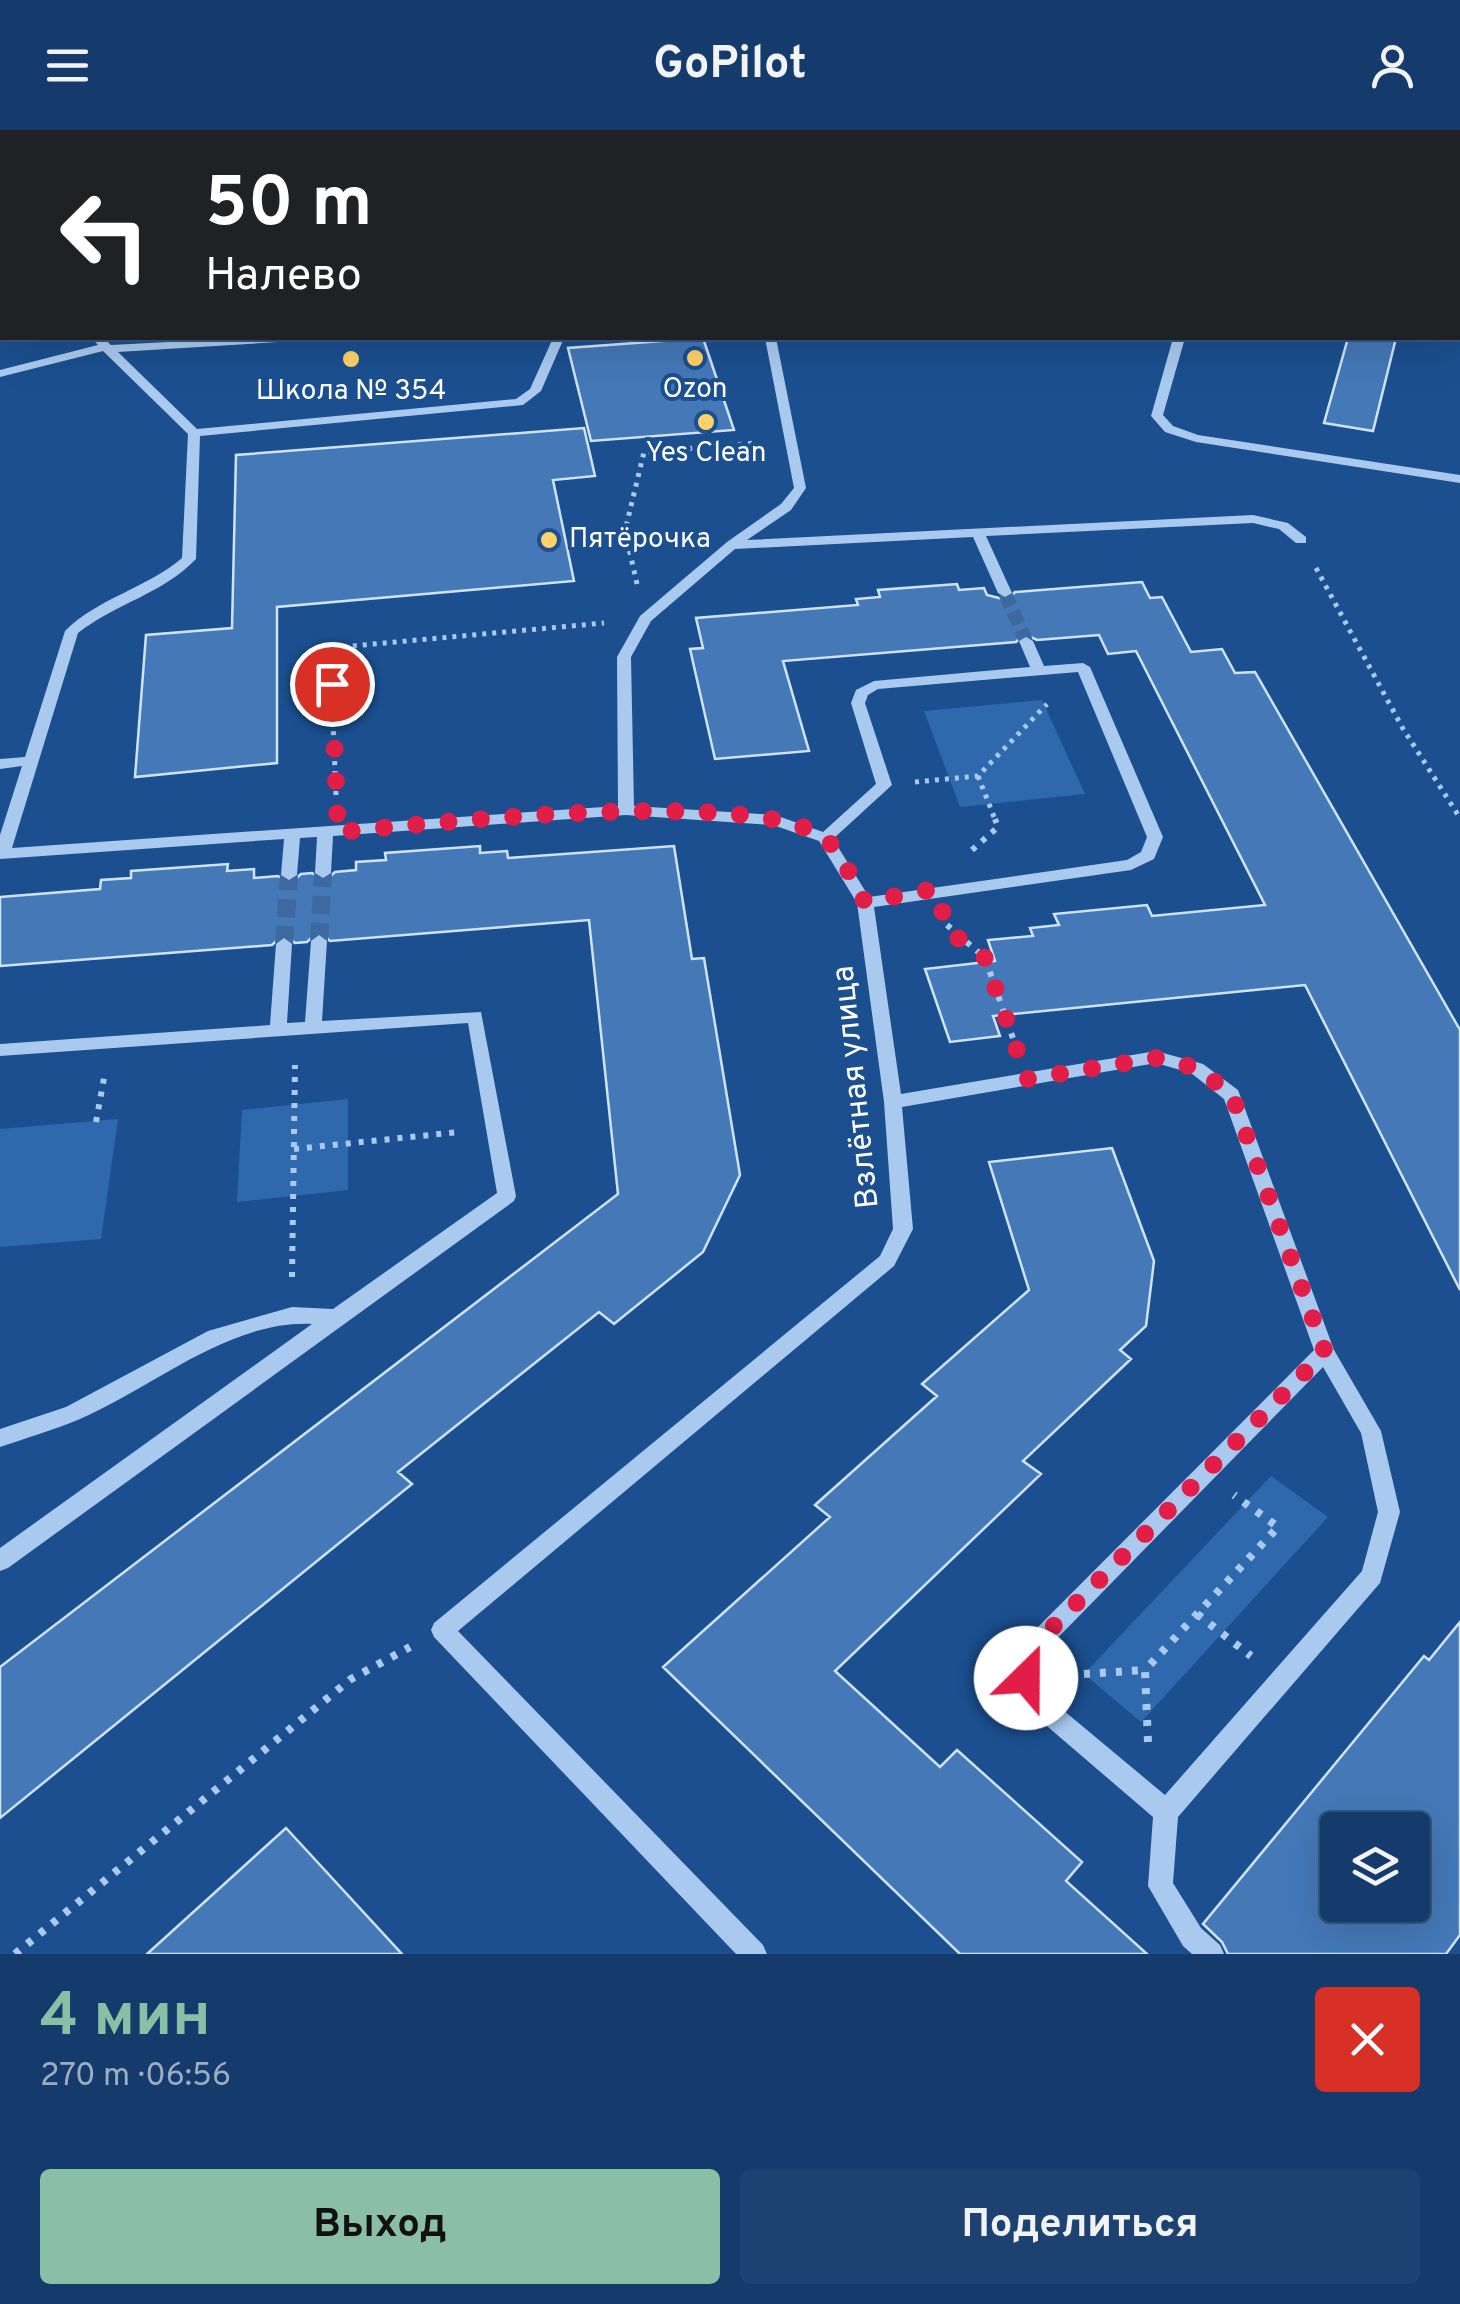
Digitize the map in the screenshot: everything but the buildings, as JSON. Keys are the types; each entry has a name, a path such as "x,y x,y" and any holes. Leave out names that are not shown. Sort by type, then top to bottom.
{"street":[{"path":"0,374 103,344 230,340"},
{"path":"194,432 519,402 535,391 557,340"},
{"path":"626,810 624,657 645,619 732,544 786,507 800,488 770,340"},
{"path":"1178,340 1156,416 1169,429 1196,438 1460,479"},
{"path":"103,344 194,432 190,559 174,574 94,612 72,630 1,854 626,810 775,820 825,838 884,785 858,703 861,694 874,685 1083,667 1154,837 1148,855 1131,865 934,889 865,902"},
{"path":"732,544 1253,519 1283,526 1302,540"},
{"path":"978,532 1004,593"},
{"path":"1026,641 1039,671"},
{"path":"0,764 31,762"},
{"path":"323,872 331,832"},
{"path":"289,875 292,835"},
{"name":"Взлётная улица","path":"442,1630 887,1261 902,1229 894,1102 865,902 825,838"},
{"path":"313,1027 319,942"},
{"path":"278,1030 284,944"},
{"path":"0,1050 474,1016 507,1196 0,1562"},
{"path":"894,1102 1156,1058 1197,1068 1232,1095 1325,1352 1371,1431 1389,1512 1372,1576 1166,1812 1160,1886 1192,1936 1211,1954"},
{"path":"0,1438 74,1413 214,1337 292,1315 336,1317"},
{"path":"1166,1812 1028,1695 1024,1656 1325,1352"},
{"path":"442,1630 754,1954"}],"path":[{"path":"331,832 330,648 645,619 624,531 644,452 791,440"},
{"path":"1302,540 1402,727 1460,818"},
{"path":"884,785 978,776 1083,667"},
{"path":"978,776 998,827 934,889 950,932 985,958 1027,1079"},
{"path":"96,1122 101,1093"},
{"path":"292,1315 295,1108"},
{"path":"294,1149 495,1128"},
{"path":"1026,1678 1144,1670 1278,1527 1205,1473"},
{"path":"1198,1614 1282,1680"},
{"path":"15,1954 352,1679 442,1630"},
{"path":"1144,1670 1149,1758 1166,1812"}],"shaded area":[{"path":"1042,700 1085,794 960,807 924,711"},
{"path":"348,1099 348,1190 237,1202 242,1110"},
{"path":"118,1119 101,1239 0,1247 0,1129"},
{"path":"1271,1476 1328,1517 1141,1722 1084,1674"}],"tunnel":[{"path":"1005,593 1026,641"},
{"path":"319,941 323,873"},
{"path":"284,944 289,875"}],"place":[{"name":"Ozon","path":"695,358"},
{"name":"Школа № 354","path":"351,359"},
{"name":"Yes Clean","path":"706,422"},
{"name":"Пятёрочка","path":"549,540"}],"route":[{"path":"332,684 338,832 626,810 775,820 825,838 865,902 934,889 950,932 985,958 1027,1079 1156,1058 1197,1068 1232,1095 1325,1352 1024,1656 1026,1678"}]}
